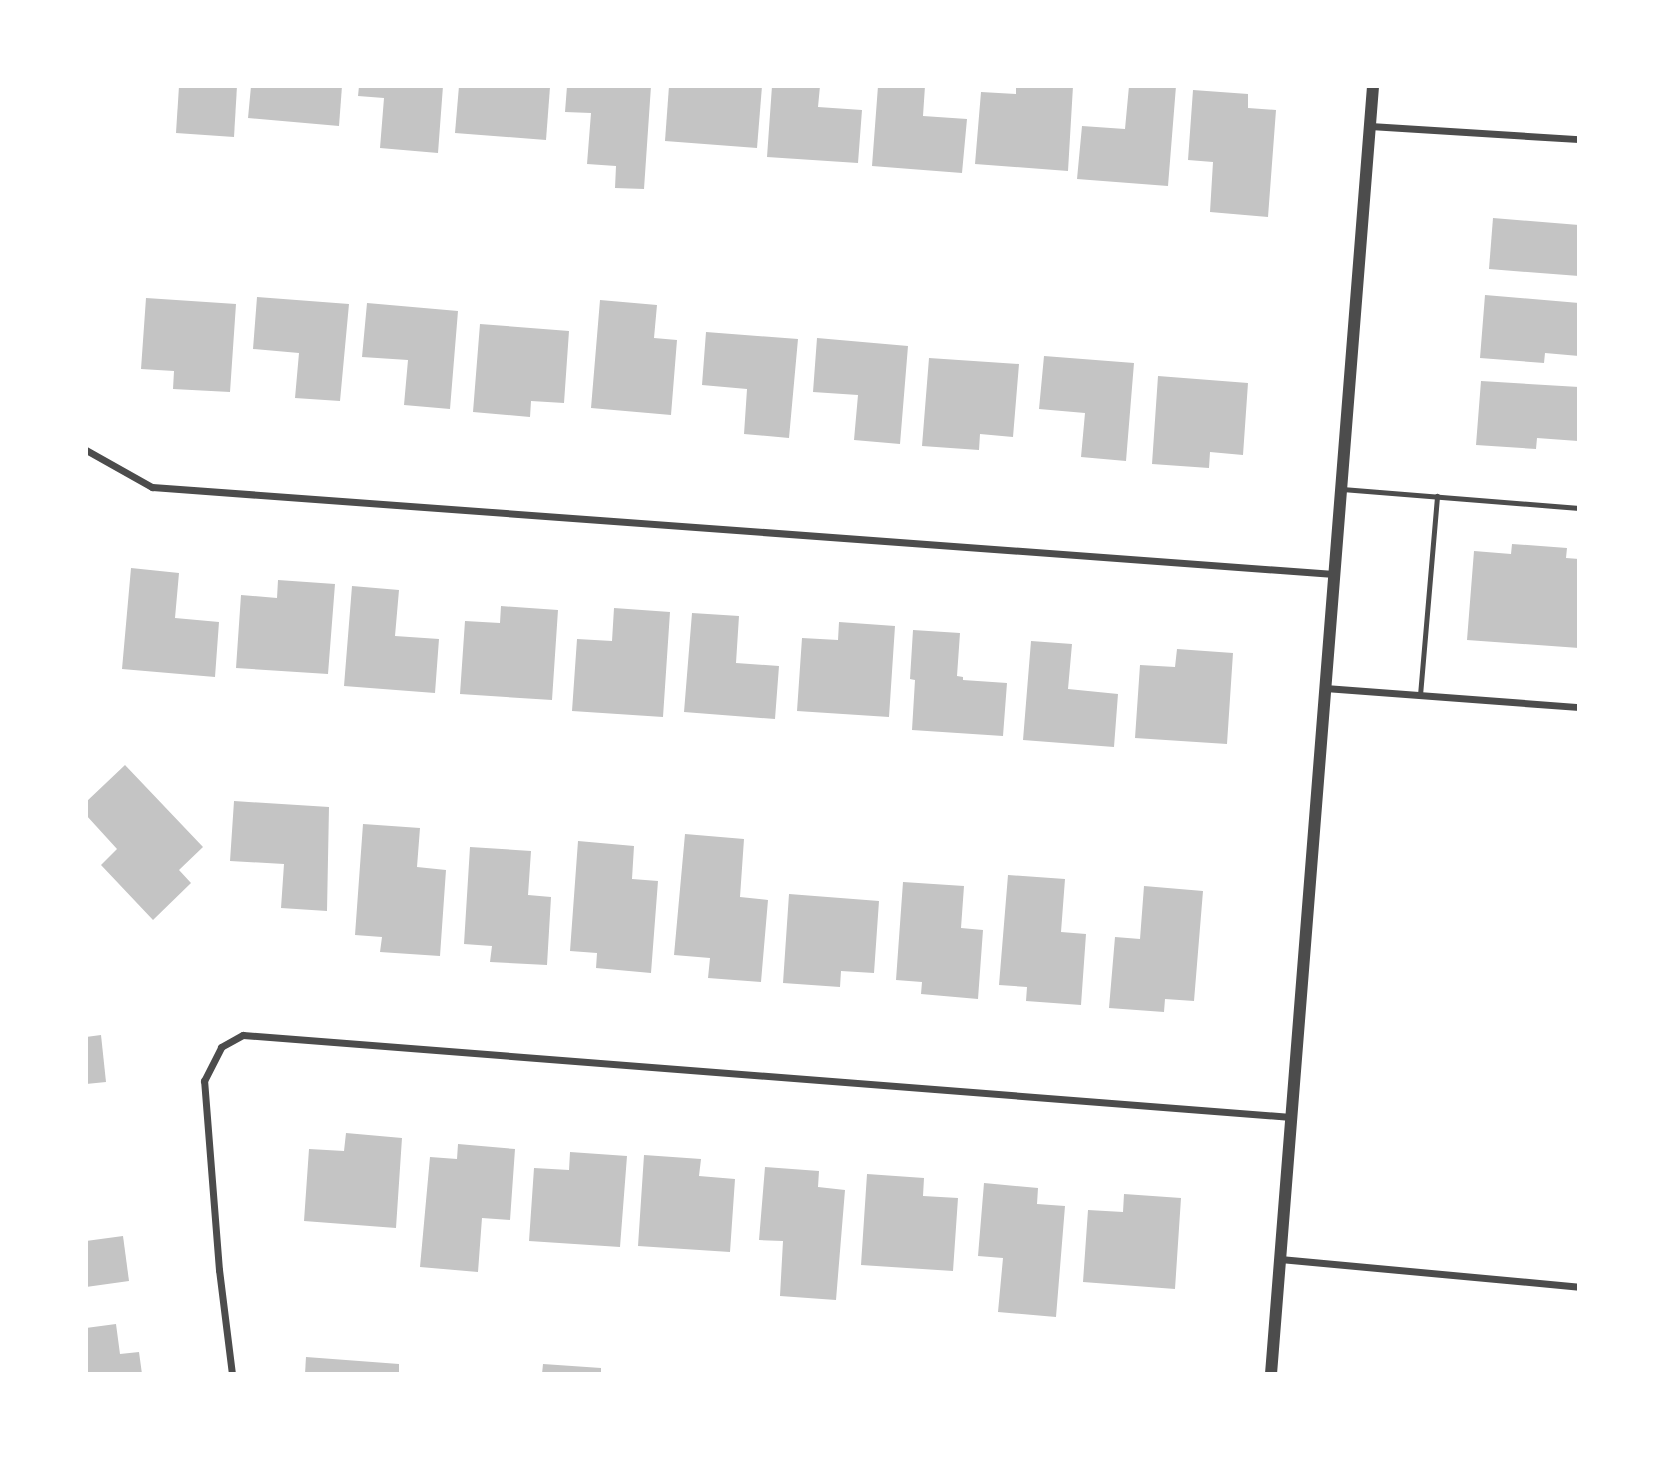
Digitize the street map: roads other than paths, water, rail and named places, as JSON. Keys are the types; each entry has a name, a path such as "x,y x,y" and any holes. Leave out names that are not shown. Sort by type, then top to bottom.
{"street":[{"path":"1271,1374 1373,86"},
{"path":"1370,126 1579,139"},
{"path":"86,450 152,487 1334,574"},
{"path":"1325,688 1579,707"},
{"path":"232,1374 219,1270 204,1081 221,1046 243,1035 1291,1117"},
{"path":"1280,1259 1579,1287"}],"lane":[{"path":"1341,488 1579,508"},
{"path":"1420,695 1437,496"}]}
